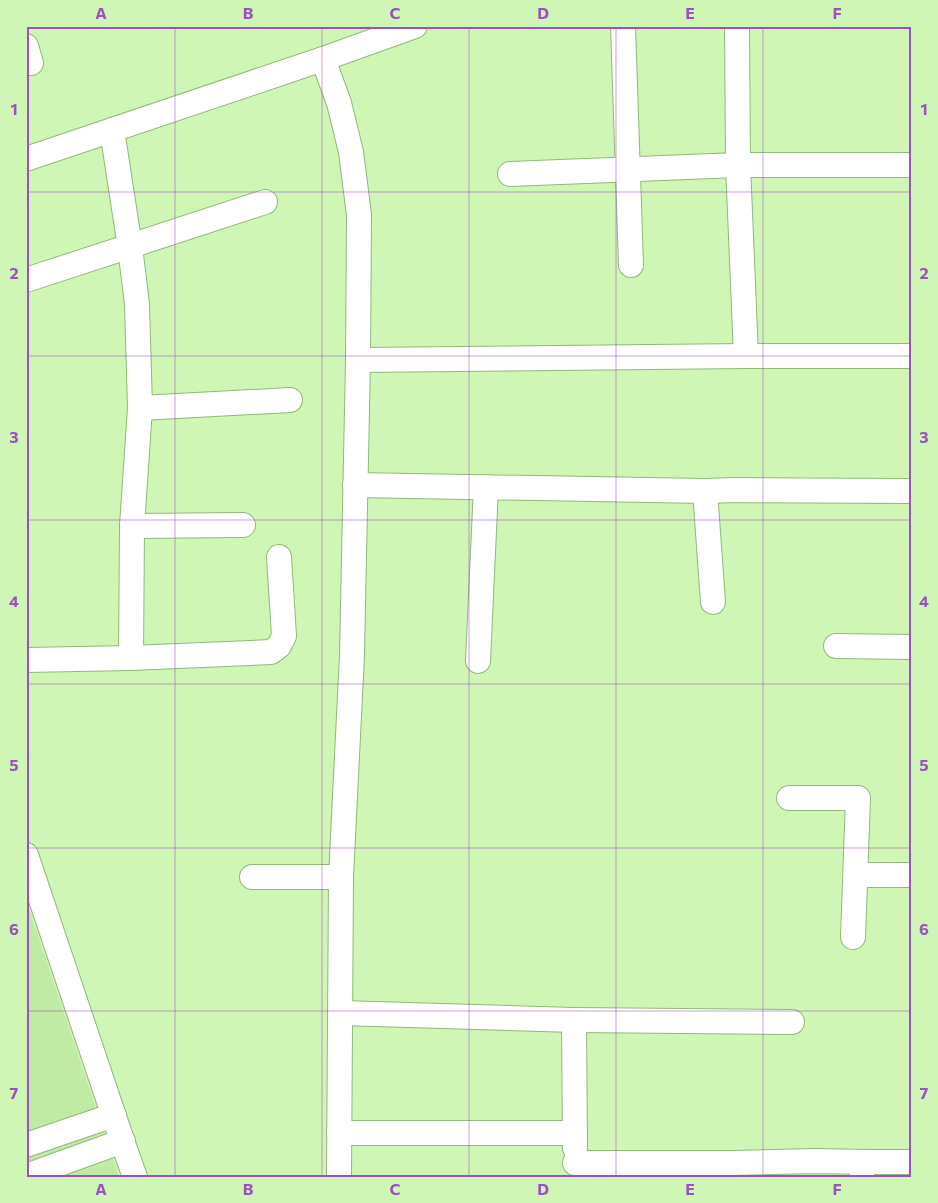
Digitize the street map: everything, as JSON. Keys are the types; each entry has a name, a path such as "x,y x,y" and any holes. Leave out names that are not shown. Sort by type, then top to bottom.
{"street":[{"path":"26,160 324,60 388,31 415,26"},
{"path":"623,26 631,265"},
{"path":"736,26 738,165 746,356"},
{"path":"324,60 339,103 351,152 359,215 352,655 342,877 339,1177"},
{"path":"112,130 137,304 140,408 132,526 131,658"},
{"path":"510,174 738,165 912,165"},
{"path":"26,280 265,202"},
{"path":"358,360 912,356"},
{"path":"140,408 290,400"},
{"path":"355,485 486,486 705,492 735,490 912,491"},
{"path":"478,661 486,486"},
{"path":"705,492 713,602"},
{"path":"132,526 242,526"},
{"path":"26,660 271,652 280,646 284,636 279,557"},
{"path":"836,646 912,647"},
{"path":"788,798 858,798 853,937"},
{"path":"26,855 135,1177"},
{"path":"856,875 912,875"},
{"path":"252,877 342,877"},
{"path":"341,1013 574,1020 792,1022"},
{"path":"574,1020 575,1170 732,1170 816,1161 865,1169 912,1162"},
{"path":"26,1145 114,1115"},
{"path":"339,1133 575,1133"},
{"path":"26,1176 65,1170 122,1141"}],"shaded area":[{"path":"26,900 119,1177 26,1177"}]}
